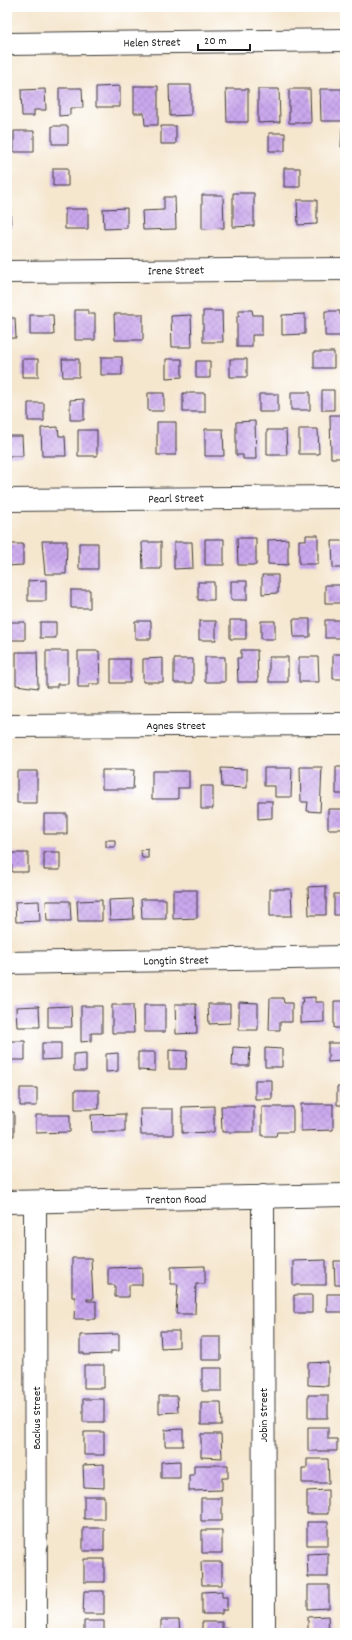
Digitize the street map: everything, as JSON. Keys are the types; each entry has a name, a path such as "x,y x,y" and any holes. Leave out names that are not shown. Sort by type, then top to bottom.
{"street":[{"name":"Helen Street","path":"7,44 345,40"},
{"name":"Irene Street","path":"7,272 345,269"},
{"name":"Pearl Street","path":"7,500 345,497"},
{"name":"Agnes Street","path":"7,726 345,724"},
{"name":"Longtin Street","path":"7,963 345,957"},
{"name":"Trenton Road","path":"7,1202 345,1195"},
{"name":"Jobin Street","path":"263,1196 264,1633"},
{"name":"Backus Street","path":"34,1202 36,1633"}],"building":[{"path":"169,85 191,85 191,115 170,116"},
{"path":"120,86 120,107 96,107 96,87"},
{"path":"134,86 158,86 158,125 145,125 144,113 134,113"},
{"path":"59,88 82,88 83,108 70,108 70,115 59,116"},
{"path":"45,89 46,110 34,110 34,116 22,116 21,90"},
{"path":"226,89 248,89 248,122 227,122"},
{"path":"258,89 279,89 280,122 258,123"},
{"path":"289,89 310,89 311,123 289,123"},
{"path":"320,89 342,89 343,121 321,121"},
{"path":"7,90 9,90 10,113 7,113"},
{"path":"52,126 68,126 68,144 52,144"},
{"path":"161,126 176,126 176,144 161,144"},
{"path":"342,128 345,128 345,147 341,147"},
{"path":"14,131 34,131 34,152 14,152"},
{"path":"269,133 285,133 285,151 269,151"},
{"path":"53,168 68,168 68,186 53,186"},
{"path":"284,168 300,168 300,187 284,187"},
{"path":"233,193 254,193 254,226 233,227"},
{"path":"202,195 223,195 224,228 202,229"},
{"path":"164,197 175,197 176,229 143,230 142,211 164,210"},
{"path":"297,200 317,200 317,224 298,225"},
{"path":"7,207 10,207 11,227 7,227"},
{"path":"127,208 127,228 104,229 103,209"},
{"path":"65,209 88,209 88,229 65,229"},
{"path":"75,310 88,310 88,314 95,314 95,340 75,340"},
{"path":"239,310 252,310 253,315 262,315 262,335 252,335 252,347 237,347 237,316 239,316"},
{"path":"203,311 222,311 223,342 203,342"},
{"path":"325,311 340,311 340,315 345,315 345,336 325,336"},
{"path":"114,314 143,314 143,340 115,340"},
{"path":"305,314 305,334 282,335 282,315"},
{"path":"30,315 53,315 54,335 30,335"},
{"path":"191,315 192,347 172,347 171,316"},
{"path":"7,318 15,318 16,338 7,338"},
{"path":"314,352 334,352 334,368 314,368"},
{"path":"101,357 122,357 122,375 101,375"},
{"path":"22,359 38,359 38,377 22,377"},
{"path":"62,359 79,359 79,377 63,377"},
{"path":"166,359 182,359 182,377 166,378"},
{"path":"230,359 247,359 247,377 230,377"},
{"path":"196,361 210,361 210,378 196,378"},
{"path":"322,390 334,390 334,410 322,410"},
{"path":"291,392 310,392 310,410 291,410"},
{"path":"148,393 164,393 164,411 148,411"},
{"path":"183,393 205,393 205,412 183,412"},
{"path":"259,394 278,394 278,412 259,412"},
{"path":"84,399 84,420 70,420 70,400"},
{"path":"28,403 44,403 44,421 28,421"},
{"path":"330,415 345,415 344,458 331,458"},
{"path":"255,421 256,459 243,459 243,455 236,455 236,422"},
{"path":"157,422 176,422 176,455 157,455"},
{"path":"58,427 59,436 65,436 66,456 42,456 41,428"},
{"path":"205,429 223,429 224,456 205,456"},
{"path":"299,429 318,429 319,454 299,454"},
{"path":"78,430 97,430 97,456 78,456"},
{"path":"267,430 286,430 287,455 267,455"},
{"path":"7,436 22,436 23,456 7,456"},
{"path":"306,535 318,535 318,564 299,564 299,540 306,540"},
{"path":"237,538 256,538 256,565 238,565"},
{"path":"205,539 224,539 224,565 205,565"},
{"path":"288,539 288,565 268,564 268,540"},
{"path":"42,541 67,541 66,574 45,574"},
{"path":"332,541 345,541 345,568 333,568"},
{"path":"142,542 161,542 161,569 143,569"},
{"path":"174,542 192,542 193,568 174,569"},
{"path":"79,543 98,543 98,569 79,569"},
{"path":"7,544 23,544 23,565 7,566"},
{"path":"262,575 278,575 278,593 262,594"},
{"path":"46,580 46,601 28,601 28,581"},
{"path":"231,581 247,581 247,600 231,600"},
{"path":"198,582 214,582 214,600 198,600"},
{"path":"325,585 341,585 341,603 325,603"},
{"path":"71,590 90,590 90,608 71,608"},
{"path":"293,619 310,619 310,637 294,637"},
{"path":"230,620 246,620 246,639 230,639"},
{"path":"325,620 341,620 341,638 325,638"},
{"path":"135,621 151,621 151,639 135,639"},
{"path":"199,621 216,621 216,640 199,640"},
{"path":"261,621 275,621 275,639 261,639"},
{"path":"9,622 25,622 25,640 9,640"},
{"path":"40,622 56,622 56,638 40,638"},
{"path":"241,650 257,650 258,682 238,682 237,658 241,658"},
{"path":"46,651 68,651 68,684 57,684 57,687 46,687"},
{"path":"78,651 99,651 100,684 89,684 89,687 78,687"},
{"path":"16,652 37,652 38,688 16,685"},
{"path":"333,654 345,654 345,679 333,679"},
{"path":"205,657 225,657 225,682 205,682"},
{"path":"269,657 288,657 288,682 269,682"},
{"path":"299,657 318,657 319,682 299,682"},
{"path":"163,658 163,682 143,682 143,659"},
{"path":"111,659 130,659 130,683 111,683"},
{"path":"174,659 193,659 193,683 174,683"},
{"path":"300,767 322,767 320,812 307,811 308,802 301,802"},
{"path":"336,767 345,767 345,794 336,794"},
{"path":"221,768 247,769 247,788 222,787"},
{"path":"264,768 292,768 291,797 275,797 275,786 264,786"},
{"path":"102,770 134,770 133,789 102,789"},
{"path":"17,771 37,771 37,803 17,803"},
{"path":"152,771 189,771 189,788 178,788 178,799 152,799"},
{"path":"201,786 213,786 213,809 201,809"},
{"path":"258,801 272,801 272,818 258,819"},
{"path":"328,809 344,809 345,829 328,829"},
{"path":"44,814 67,814 67,834 44,834"},
{"path":"106,840 115,840 115,847 106,847"},
{"path":"148,849 148,858 142,858 141,850"},
{"path":"44,852 60,852 60,870 44,870"},
{"path":"11,853 28,853 28,872 12,872"},
{"path":"326,886 326,915 309,915 308,887"},
{"path":"270,889 291,889 292,916 270,916"},
{"path":"173,890 197,890 197,918 173,919"},
{"path":"334,894 345,894 345,915 334,915"},
{"path":"133,899 134,919 110,920 109,900"},
{"path":"141,899 166,899 166,919 142,919"},
{"path":"102,900 102,921 78,921 77,901"},
{"path":"39,901 40,921 16,922 15,902"},
{"path":"46,901 70,901 71,921 47,921"},
{"path":"315,997 315,1002 324,1002 324,1022 301,1023 302,998"},
{"path":"270,998 283,998 284,1003 292,1003 292,1022 280,1022 280,1030 269,1030"},
{"path":"334,1001 345,1001 345,1028 334,1028"},
{"path":"239,1002 258,1003 258,1030 239,1030"},
{"path":"175,1004 196,1004 197,1033 176,1034"},
{"path":"208,1004 230,1004 230,1023 209,1024"},
{"path":"112,1005 133,1005 134,1033 112,1033"},
{"path":"144,1005 165,1005 165,1032 144,1032"},
{"path":"39,1006 40,1027 17,1027 16,1007"},
{"path":"71,1006 72,1027 48,1027 48,1007"},
{"path":"81,1006 102,1006 102,1033 91,1033 91,1041 81,1042"},
{"path":"8,1008 9,1028 7,1028"},
{"path":"11,1041 25,1041 25,1060 11,1060"},
{"path":"42,1043 61,1043 61,1059 42,1060"},
{"path":"328,1043 342,1043 342,1061 328,1062"},
{"path":"233,1047 250,1048 249,1066 232,1066"},
{"path":"265,1048 282,1049 282,1067 265,1067"},
{"path":"169,1050 187,1051 186,1069 169,1069"},
{"path":"138,1052 155,1052 155,1071 138,1070"},
{"path":"86,1053 86,1071 74,1071 74,1054"},
{"path":"118,1053 118,1071 106,1072 106,1054"},
{"path":"255,1080 272,1080 272,1099 255,1099"},
{"path":"337,1087 345,1087 345,1105 337,1105"},
{"path":"20,1088 37,1088 37,1106 20,1106"},
{"path":"75,1090 99,1090 99,1109 75,1109"},
{"path":"301,1104 333,1104 333,1130 301,1131"},
{"path":"214,1106 214,1132 182,1133 182,1107"},
{"path":"221,1106 254,1106 254,1132 222,1132"},
{"path":"262,1107 293,1107 293,1132 277,1132 276,1136 262,1136"},
{"path":"140,1109 173,1109 173,1135 141,1135"},
{"path":"7,1112 14,1112 14,1136 7,1136"},
{"path":"125,1114 125,1132 92,1132 91,1115"},
{"path":"36,1115 70,1115 70,1132 36,1133"},
{"path":"72,1258 91,1258 93,1299 87,1299 87,1301 96,1301 96,1319 74,1319 75,1297 72,1297"},
{"path":"326,1260 326,1285 293,1285 293,1261"},
{"path":"334,1261 345,1261 345,1285 335,1285"},
{"path":"205,1266 205,1284 196,1284 195,1314 176,1314 178,1284 171,1284 171,1267"},
{"path":"142,1267 142,1285 129,1285 129,1297 115,1297 115,1285 108,1285 108,1268"},
{"path":"327,1294 345,1294 345,1312 327,1312"},
{"path":"294,1295 312,1295 312,1313 294,1313"},
{"path":"160,1331 179,1331 179,1347 161,1348"},
{"path":"119,1334 119,1351 111,1351 111,1354 84,1355 84,1353 80,1353 80,1335"},
{"path":"201,1337 221,1337 221,1360 201,1360"},
{"path":"328,1362 328,1386 308,1385 308,1363"},
{"path":"84,1365 104,1365 104,1388 84,1388"},
{"path":"202,1368 222,1368 222,1391 202,1391"},
{"path":"308,1395 328,1395 328,1418 308,1418"},
{"path":"159,1396 177,1396 178,1412 159,1413"},
{"path":"83,1399 104,1399 104,1422 83,1422"},
{"path":"201,1402 221,1402 222,1425 201,1425"},
{"path":"308,1427 328,1427 328,1439 337,1439 337,1451 308,1451"},
{"path":"183,1429 183,1446 165,1446 165,1430"},
{"path":"84,1432 104,1432 104,1455 84,1455"},
{"path":"201,1434 221,1434 222,1458 201,1457"},
{"path":"307,1459 328,1459 329,1483 302,1483 302,1468 307,1468"},
{"path":"180,1461 180,1478 161,1478 161,1462"},
{"path":"104,1464 104,1488 84,1487 83,1465"},
{"path":"194,1465 228,1465 228,1478 222,1478 222,1490 189,1491 189,1475 194,1475"},
{"path":"328,1490 328,1514 307,1514 307,1491"},
{"path":"84,1496 104,1496 104,1519 84,1519"},
{"path":"201,1498 222,1498 222,1521 201,1521"},
{"path":"307,1522 328,1522 328,1545 307,1545"},
{"path":"83,1528 104,1528 104,1551 83,1551"},
{"path":"202,1530 222,1530 222,1553 202,1553"},
{"path":"328,1553 328,1577 308,1577 307,1554"},
{"path":"84,1559 104,1559 104,1582 84,1582"},
{"path":"201,1562 222,1562 222,1585 202,1585"},
{"path":"308,1585 329,1585 329,1608 308,1609"},
{"path":"84,1591 104,1591 104,1614 83,1614"},
{"path":"222,1591 222,1597 227,1597 227,1610 222,1610 222,1614 202,1614 202,1592"},
{"path":"328,1616 329,1633 308,1633 308,1617"},
{"path":"161,1620 179,1620 180,1633 161,1633"},
{"path":"84,1621 104,1621 104,1633 84,1633"},
{"path":"202,1622 222,1622 222,1629 228,1628 228,1633 202,1633"}]}
